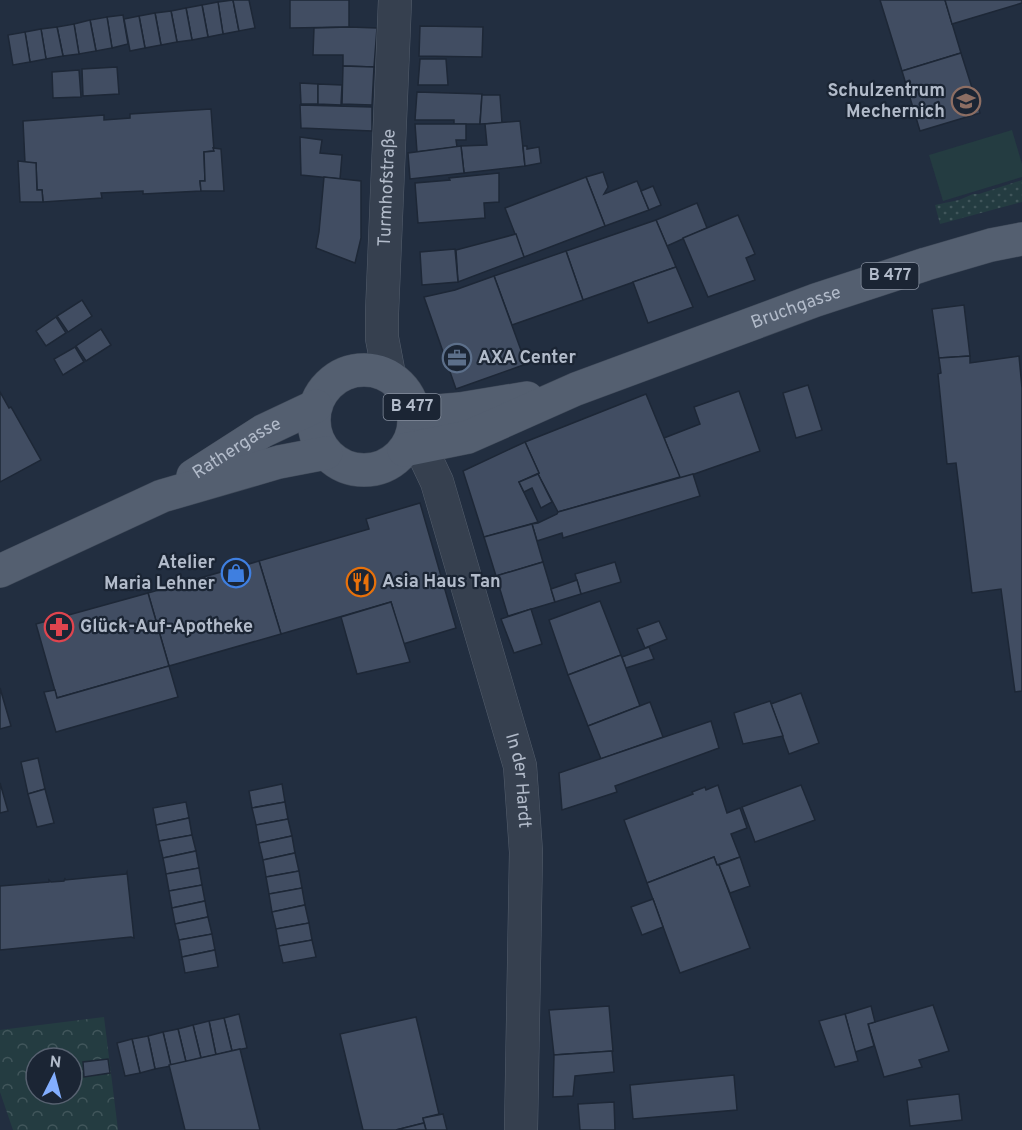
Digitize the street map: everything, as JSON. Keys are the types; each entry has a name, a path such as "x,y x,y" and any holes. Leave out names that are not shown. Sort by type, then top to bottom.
{"main road":[{"name":"Bruchgasse","path":"412,448 468,437 576,389 816,300 926,264 1022,239"},
{"name":"B 477","path":"316,406 324,388 338,376 356,369 374,370 389,375 397,381 412,402 414,428 412,448 385,466 355,469 345,466 326,453"},
{"name":"Bruchgasse","path":"413,413 460,409 576,389"},
{"path":"316,406 313,418 315,432 326,453"},
{"name":"Rathergasse","path":"0,571 162,496 263,431 316,406"},
{"name":"Rathergasse","path":"162,496 279,462 326,453"}],"street":[{"name":"Turmhofstraße","path":"389,375 382,338 382,313 395,0"},
{"name":"In der Hardt","path":"412,448 436,482 520,766 526,852 521,1130"}],"green space":[{"path":"1012,130 1022,164 1022,177 943,201 929,155"},
{"path":"1022,180 1022,202 940,224 935,205 959,200"},
{"path":"104,1017 118,1130 13,1130 0,1092 0,1030"}],"building":[{"path":"233,0 239,31 223,34 218,2"},
{"path":"233,0 249,0 255,28 239,31"},
{"path":"290,0 349,0 349,27 290,28"},
{"path":"880,0 945,0 961,53 902,71"},
{"path":"945,0 1022,0 1022,3 952,24"},
{"path":"218,2 223,34 208,37 202,5"},
{"path":"202,5 208,37 192,40 186,8"},
{"path":"186,8 192,40 177,42 171,11"},
{"path":"171,11 177,42 161,45 155,13"},
{"path":"155,13 161,45 145,48 139,16"},
{"path":"123,15 128,44 112,48 107,17"},
{"path":"139,16 145,48 130,51 124,19"},
{"path":"107,17 112,48 96,51 90,20"},
{"path":"90,20 96,51 79,54 74,24"},
{"path":"74,24 79,54 63,56 57,27"},
{"path":"420,26 483,27 482,57 419,56"},
{"path":"57,27 63,56 46,59 41,29"},
{"path":"314,28 377,28 374,67 343,66 343,55 313,55"},
{"path":"41,29 46,59 30,62 25,32"},
{"path":"25,32 30,62 13,65 8,35"},
{"path":"961,53 980,113 920,131 902,71"},
{"path":"420,59 446,59 448,85 418,85"},
{"path":"343,66 374,67 372,105 342,104"},
{"path":"117,67 119,94 83,96 82,69"},
{"path":"79,70 81,97 53,98 52,72"},
{"path":"300,83 318,84 318,104 301,104"},
{"path":"318,84 342,85 341,105 318,104"},
{"path":"417,92 482,94 480,124 454,124 454,120 415,120"},
{"path":"482,95 500,95 502,123 480,124"},
{"path":"300,105 372,107 372,131 301,128"},
{"path":"211,109 214,151 204,152 205,181 200,181 201,191 143,194 143,191 101,193 102,198 43,202 42,190 37,190 36,163 25,163 23,121 104,115 104,120 130,118 130,114"},
{"path":"520,121 525,166 464,173 461,146 487,145 485,124"},
{"path":"415,124 466,124 466,140 456,140 457,147 417,152"},
{"path":"300,137 322,140 320,153 342,155 340,179 301,175"},
{"path":"461,146 464,173 410,179 408,153"},
{"path":"523,146 527,146 527,149 539,147 541,163 525,166"},
{"path":"213,148 221,149 224,191 201,191 200,181 205,181 204,152 214,151"},
{"path":"18,161 36,163 37,190 42,190 43,202 20,202"},
{"path":"603,172 608,187 604,194 637,181 649,210 605,226 586,177"},
{"path":"499,173 499,202 484,203 485,218 418,223 415,183"},
{"path":"324,177 361,181 361,238 355,263 316,248"},
{"path":"586,177 605,226 524,257 505,208"},
{"path":"653,186 661,205 649,210 641,191"},
{"path":"697,203 707,228 667,246 656,220"},
{"path":"738,215 755,254 746,258 755,280 708,297 683,238"},
{"path":"656,220 676,267 583,300 566,251"},
{"path":"516,234 524,257 458,282 456,250"},
{"path":"455,249 458,282 422,285 420,252"},
{"path":"566,251 583,300 512,325 494,276"},
{"path":"676,267 693,307 648,323 633,282"},
{"path":"494,276 526,364 456,389 424,297 455,290"},
{"path":"82,300 92,316 68,332 57,316"},
{"path":"964,305 970,356 939,358 932,309"},
{"path":"56,317 66,333 46,346 36,331"},
{"path":"101,329 111,345 86,361 76,346"},
{"path":"75,347 84,362 63,375 54,359"},
{"path":"970,356 970,363 1019,356 1022,388 1022,691 1015,692 1001,589 972,593 956,463 947,464 938,374 941,373 939,358"},
{"path":"808,385 822,430 796,438 783,393"},
{"path":"739,391 760,451 680,479 664,438 700,424 694,407"},
{"path":"0,392 41,460 0,482"},
{"path":"646,394 680,477 558,512 538,474 525,442"},
{"path":"525,442 539,473 519,482 538,522 484,537 463,471"},
{"path":"538,474 552,502 541,508 532,488 524,492 519,482"},
{"path":"693,474 700,496 563,538 562,533 537,541 532,524 558,512"},
{"path":"420,503 456,628 403,644 391,602 281,634 259,561 369,529 366,519"},
{"path":"532,524 543,562 496,576 484,537"},
{"path":"259,561 281,634 169,666 148,593"},
{"path":"543,562 555,602 508,616 496,576"},
{"path":"615,562 621,582 581,594 575,574"},
{"path":"577,580 581,594 555,602 551,589"},
{"path":"148,593 169,666 57,698 36,624"},
{"path":"600,601 621,655 568,675 549,620"},
{"path":"391,602 410,662 357,674 341,617"},
{"path":"531,609 542,644 514,653 501,619"},
{"path":"659,621 667,639 645,648 637,629"},
{"path":"649,647 654,659 626,668 622,657"},
{"path":"621,655 640,706 588,726 568,675"},
{"path":"169,666 178,697 56,732 44,692 55,690 57,698"},
{"path":"0,688 11,726 0,729"},
{"path":"801,693 819,743 789,754 771,704"},
{"path":"770,701 783,736 743,744 734,713"},
{"path":"650,702 663,737 601,759 588,726"},
{"path":"711,721 719,748 615,786 617,792 562,810 559,773"},
{"path":"38,758 45,789 28,794 21,762"},
{"path":"0,783 8,811 0,813"},
{"path":"282,784 285,802 252,808 249,791"},
{"path":"718,785 727,813 740,808 747,828 731,834 740,857 717,865 714,857 647,883 624,820 693,794 692,792 705,787 706,790"},
{"path":"801,785 815,820 755,842 742,807"},
{"path":"45,789 54,823 37,827 28,794"},
{"path":"186,802 189,818 156,825 153,808"},
{"path":"285,802 288,819 256,825 252,808"},
{"path":"189,818 192,835 159,841 156,825"},
{"path":"288,819 292,836 259,843 256,825"},
{"path":"192,835 196,851 163,858 159,841"},
{"path":"292,836 295,853 263,860 259,843"},
{"path":"196,851 199,868 166,874 163,858"},
{"path":"295,853 299,871 266,877 263,860"},
{"path":"714,857 750,948 680,973 647,883"},
{"path":"740,857 750,886 730,893 719,865"},
{"path":"199,868 202,885 169,891 166,874"},
{"path":"299,871 302,888 269,894 266,877"},
{"path":"127,872 134,938 0,950 0,886 49,882 49,880 51,882 64,881 65,878 65,880 126,874"},
{"path":"202,885 205,901 172,908 169,891"},
{"path":"302,888 305,905 272,912 269,894"},
{"path":"653,899 663,927 642,935 631,907"},
{"path":"205,901 208,917 175,924 172,908"},
{"path":"305,905 309,923 276,929 272,912"},
{"path":"208,917 212,934 179,940 175,924"},
{"path":"309,923 312,940 279,946 276,929"},
{"path":"212,934 215,950 182,957 179,940"},
{"path":"312,940 316,957 283,963 279,946"},
{"path":"215,950 218,967 185,973 182,957"},
{"path":"933,1005 949,1051 919,1060 922,1067 884,1077 868,1024"},
{"path":"609,1006 613,1051 554,1055 549,1010"},
{"path":"871,1006 875,1022 868,1024 874,1046 855,1052 845,1014"},
{"path":"239,1014 247,1048 232,1051 224,1018"},
{"path":"845,1014 858,1061 835,1067 819,1021"},
{"path":"416,1017 439,1114 423,1118 424,1123 396,1130 363,1130 340,1034"},
{"path":"224,1018 232,1051 216,1055 209,1021"},
{"path":"209,1021 216,1055 201,1058 193,1025"},
{"path":"193,1025 201,1058 186,1062 178,1029"},
{"path":"178,1029 186,1062 171,1066 163,1032"},
{"path":"163,1032 171,1066 155,1069 148,1036"},
{"path":"148,1036 155,1069 140,1073 132,1039"},
{"path":"132,1039 140,1073 125,1076 117,1043"},
{"path":"240,1049 260,1130 185,1130 169,1065"},
{"path":"612,1051 614,1072 575,1076 573,1096 553,1097 554,1055"},
{"path":"108,1059 110,1073 84,1077 84,1062"},
{"path":"734,1075 737,1110 633,1119 630,1085"},
{"path":"959,1094 962,1120 910,1126 907,1100"},
{"path":"614,1102 615,1130 580,1130 578,1104"},
{"path":"443,1114 447,1130 426,1130 423,1118"},
{"path":"424,1123 426,1130 396,1130"}],"place":[{"name":"Schulzentrum Mechernich","path":"966,101"},
{"name":"AXA Center","path":"457,358"},
{"name":"Atelier Maria Lehner","path":"236,573"},
{"name":"Asia Haus Tan","path":"361,582"},
{"name":"Glück-Auf-Apotheke","path":"59,627"}]}
